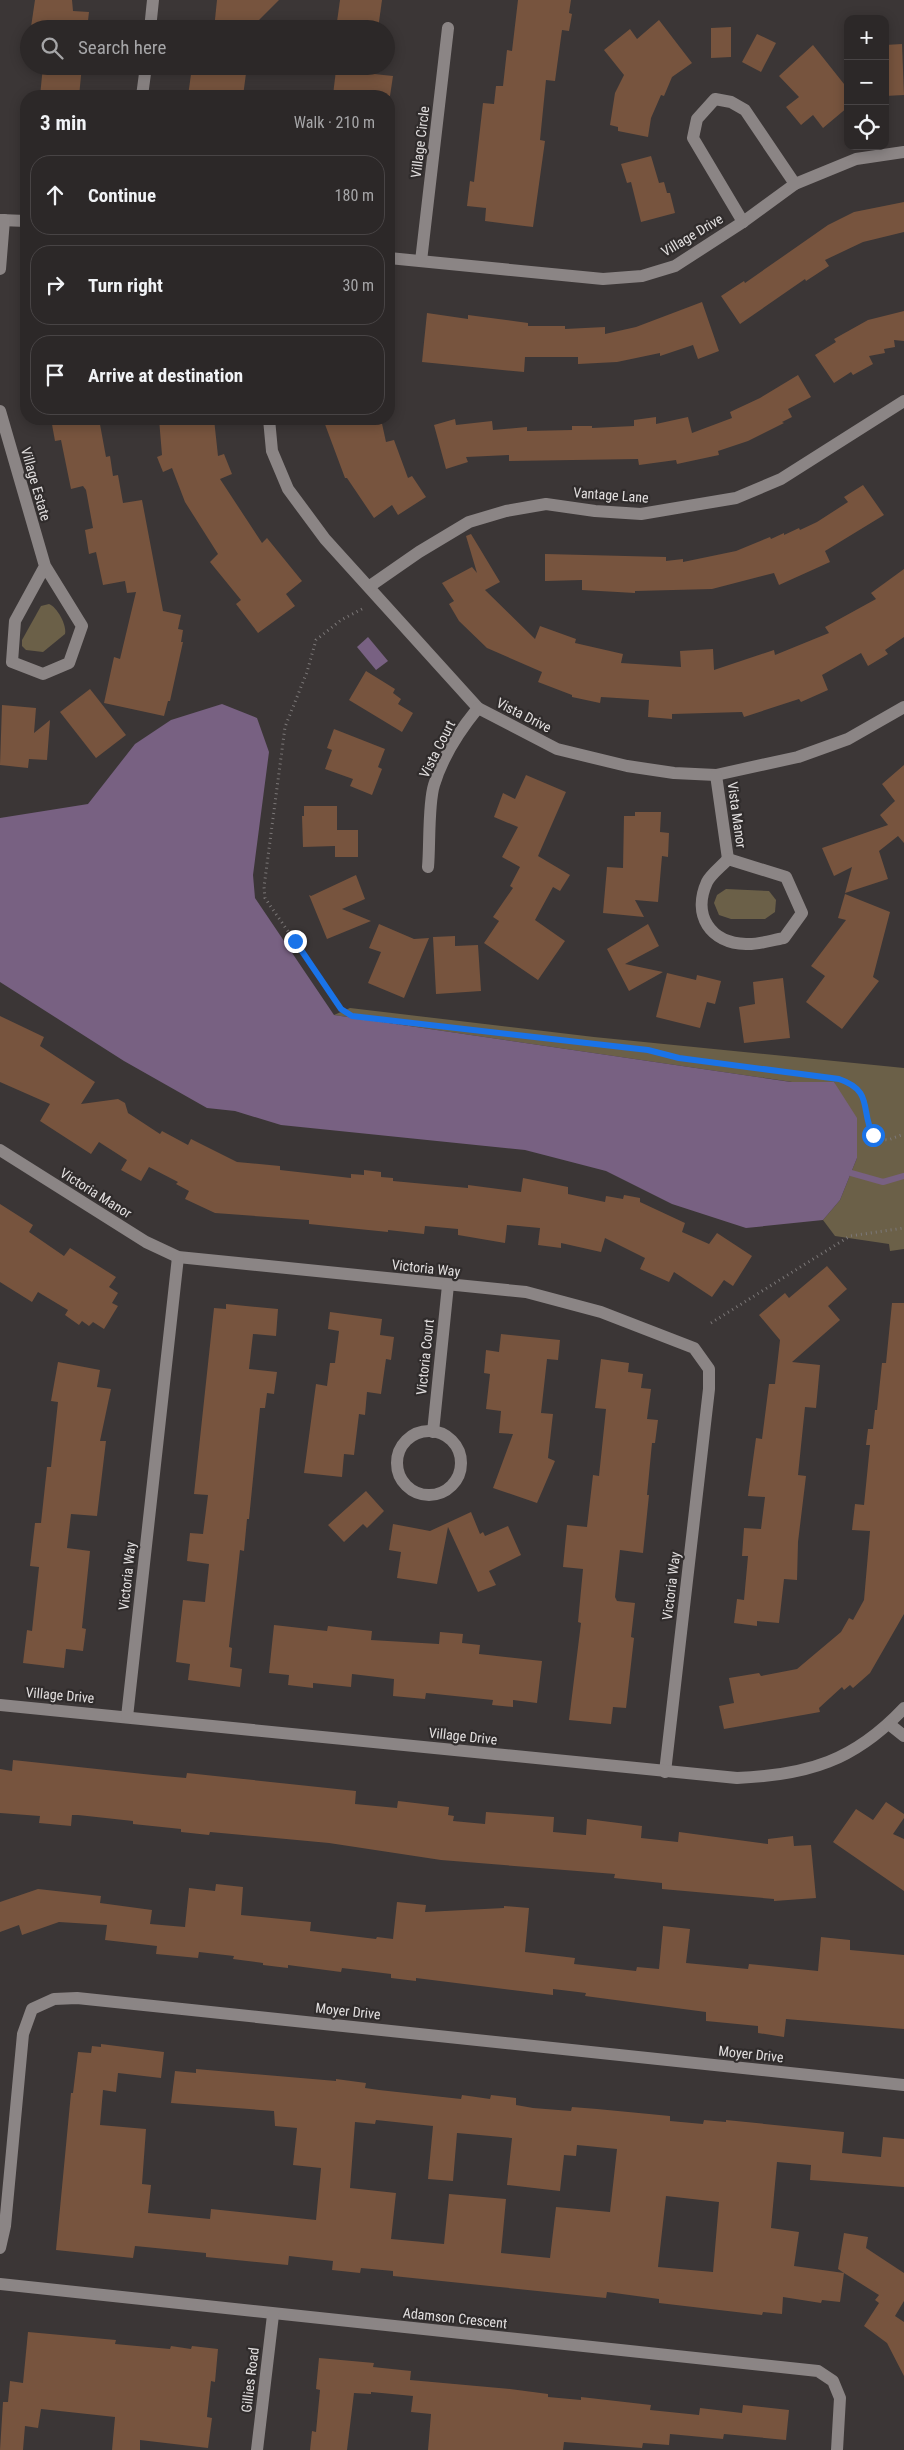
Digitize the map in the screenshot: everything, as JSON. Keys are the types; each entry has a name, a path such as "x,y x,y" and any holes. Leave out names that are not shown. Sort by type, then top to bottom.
{"street":[{"path":"151,20 153,0"},
{"name":"Village Circle","path":"421,260 448,28"},
{"path":"143,90 145,75"},
{"path":"743,222 693,138 697,119 714,99 731,102 745,110 795,184"},
{"name":"Village Drive","path":"395,258 603,279 642,276 675,266 743,222 795,184 856,158 904,152"},
{"path":"0,269 2,220 20,221"},
{"name":"Vantage Lane","path":"370,586 419,552 469,522 506,511 546,504 595,511 641,514 736,498 781,479 904,401"},
{"name":"Village Estate","path":"0,411 45,566 82,626 69,663 43,674 12,662 15,621 45,566"},
{"name":"Vista Drive","path":"269,425 272,451 288,489 324,539 370,586 478,708 557,749 627,766 674,774 716,775 798,757 848,739 904,707"},
{"name":"Vista Court","path":"428,867 433,786 466,722 478,708"},
{"name":"Vista Manor","path":"716,775 728,859"},
{"name":"Vista Manor","path":"728,859 786,877 802,913 784,938 746,944 719,938 706,926 701,903 708,881 728,859"},
{"name":"Victoria Manor","path":"0,1150 146,1242 178,1257"},
{"name":"Victoria Way","path":"127,1717 178,1257 526,1292 601,1312 694,1348 709,1369 709,1389 665,1772"},
{"name":"Victoria Court","path":"433,1432 448,1285"},
{"path":"433,1432 441,1433 450,1439 457,1448 461,1458 461,1470 451,1487 442,1492 422,1494 412,1490 404,1482 397,1468 398,1457 407,1439 417,1433 433,1432"},
{"name":"Village Drive","path":"0,1704 737,1778 788,1774 847,1755 889,1724 904,1708"},
{"path":"889,1724 904,1736"},
{"name":"Moyer Drive","path":"0,2248 5,2226 23,2034 32,2009 54,1999 77,1998 904,2085"},
{"name":"Adamson Crescent","path":"0,2284 818,2371 833,2381 840,2398 837,2450"},
{"name":"Gillies Road","path":"257,2450 273,2314"}],"path":[{"path":"362,609 340,620 316,640 307,672 285,726 264,886 269,904 345,1013 362,1019 648,1050 679,1058 839,1079 850,1084 860,1092 867,1107 871,1131 876,1139 888,1140 904,1134"},
{"path":"711,1323 850,1236 904,1228"}],"shaded area":[{"path":"49,604 61,617 65,634 43,652 26,650 22,646 22,640 41,606"},
{"path":"368,637 388,661 376,670 357,647"},
{"path":"222,704 257,718 269,752 253,875 255,898 334,1015 791,1082 834,1082 857,1118 857,1158 840,1200 823,1220 746,1228 672,1204 606,1171 525,1150 281,1125 235,1111 207,1108 124,1061 0,982 0,818 88,804 135,744 171,720"},
{"path":"726,889 769,891 776,900 775,912 765,919 731,919 719,915 714,903 717,895"},
{"path":"350,1008 594,1037 904,1068 904,1249 890,1251 889,1244 835,1236 823,1220 840,1200 857,1158 834,1082 792,1082 334,1015"}],"building":[{"path":"35,0 72,0 73,11 89,12 88,20 32,20"},
{"path":"217,0 279,0 259,20 215,20"},
{"path":"340,0 382,0 379,20 337,20"},
{"path":"518,0 571,0 569,13 572,14 569,31 562,30 555,81 546,80 540,140 545,141 533,227 485,221 486,208 467,206 470,181 474,182 483,103 494,104 496,86 503,86 507,50 512,51"},
{"path":"659,20 692,63 672,77 664,96 661,95 651,118 648,137 618,131 618,127 610,125 615,93 624,75 604,50 630,29 637,39"},
{"path":"731,27 731,57 711,58 711,28"},
{"path":"757,34 776,43 761,72 742,62"},
{"path":"902,44 904,95 889,96 889,45"},
{"path":"813,45 844,84 844,110 823,128 813,115 801,125 786,107 799,97 779,76"},
{"path":"42,75 81,75 80,90 41,90"},
{"path":"191,75 246,75 244,90 189,90"},
{"path":"335,75 393,76 391,90 334,90"},
{"path":"651,156 659,183 664,182 667,193 670,193 675,213 641,222 631,182 627,183 621,164"},
{"path":"904,202 904,232 863,242 825,260 829,266 806,281 805,279 740,324 721,296 744,281 745,283 828,225 854,212"},
{"path":"702,302 719,351 698,359 693,345 660,356 660,353 617,362 578,364 578,357 525,357 524,372 422,362 427,313 468,319 468,315 528,323 528,326 565,326 565,329 605,327 605,334 636,327"},
{"path":"904,311 904,341 894,340 895,347 884,349 885,353 869,356 873,364 853,375 851,372 834,383 815,355 836,342 834,339 868,320"},
{"path":"798,375 811,397 788,409 792,417 782,422 784,423 748,441 718,451 719,455 677,464 676,460 639,465 638,459 509,461 509,455 466,457 468,462 446,469 434,425 455,419 456,425 492,421 493,430 527,427 527,431 572,430 572,426 592,426 592,428 634,426 634,420 656,417 656,424 688,417 692,433 732,418 730,412 760,398"},
{"path":"52,425 100,425 106,457 110,456 113,476 118,475 123,503 142,500 163,611 181,615 178,629 183,630 181,642 183,642 170,701 168,701 164,716 104,703 114,657 120,659 136,592 127,593 125,581 103,585 96,552 89,554 85,530 93,528 86,490 83,486 71,489 61,440 55,441"},
{"path":"160,425 215,425 218,456 224,454 232,474 220,479 262,543 267,538 302,581 286,594 295,606 258,633 236,604 241,600 210,562 218,554 185,502 172,468 163,472 157,457 162,455"},
{"path":"325,425 382,425 386,442 394,440 408,478 412,476 426,497 398,515 392,505 374,518 347,478 345,478"},
{"path":"863,485 884,515 825,551 830,562 779,585 774,573 712,589 635,591 635,593 582,590 582,580 545,581 545,554 666,557 666,561 683,559 683,562 736,551 770,537 771,539 784,533 784,535 799,528 800,530 817,522 848,502 844,497"},
{"path":"471,534 500,582 485,590 535,639 540,626 576,639 575,643 623,654 621,663 681,667 680,651 713,649 714,670 774,650 775,655 829,633 825,627 876,599 871,593 904,569 904,637 885,650 888,654 868,666 861,653 822,675 828,690 801,702 799,699 744,717 742,712 672,714 672,719 648,717 649,700 601,697 600,703 572,697 572,695 538,682 542,672 487,648 459,621 449,604 454,601 442,583 472,567 477,573 466,536"},
{"path":"366,671 395,689 393,693 401,699 398,704 413,713 402,732 349,700"},
{"path":"90,689 126,735 96,758 60,712"},
{"path":"2,705 36,708 34,733 50,720 47,760 29,759 28,768 0,765"},
{"path":"334,729 385,749 378,767 382,769 372,795 350,786 353,779 325,769 332,750 327,748"},
{"path":"904,765 904,843 898,836 879,851 888,879 845,893 852,867 834,876 822,848 888,825 880,815 895,801 882,784"},
{"path":"526,775 566,792 538,856 570,875 560,891 553,887 535,920 565,941 538,980 484,943 499,921 493,917 513,888 510,886 520,867 502,857 518,827 494,817 503,793 515,799"},
{"path":"304,806 337,806 337,830 358,830 358,857 335,857 335,846 303,847 302,816 304,816"},
{"path":"635,812 661,812 660,832 669,833 668,857 662,856 658,902 635,900 644,917 603,913 607,867 623,868 624,816 635,816"},
{"path":"356,875 365,899 342,909 371,921 327,939 309,895 311,896"},
{"path":"845,894 890,912 873,977 879,981 842,1029 806,1002 825,976 811,966 846,920 838,918"},
{"path":"379,924 414,939 429,938 404,998 368,983 381,952 369,948"},
{"path":"648,924 659,946 625,964 663,972 629,991 607,949"},
{"path":"455,936 455,946 478,945 481,991 436,994 433,937"},
{"path":"667,973 696,980 697,975 721,981 715,1004 707,1002 700,1028 656,1017"},
{"path":"783,978 790,1038 744,1043 739,1007 755,1004 753,982"},
{"path":"0,1016 44,1037 40,1046 95,1082 81,1104 118,1099 125,1103 128,1113 160,1134 162,1131 188,1145 191,1139 237,1162 280,1166 280,1170 351,1178 351,1174 364,1175 364,1170 381,1172 381,1177 393,1178 393,1181 468,1188 468,1185 521,1192 523,1178 568,1187 568,1194 605,1202 606,1196 623,1199 624,1195 640,1198 640,1202 685,1223 682,1232 709,1244 717,1233 752,1256 733,1286 724,1280 712,1297 674,1272 669,1282 640,1269 645,1258 605,1238 601,1252 561,1243 561,1248 538,1245 540,1228 507,1225 505,1243 458,1235 458,1229 425,1226 424,1234 388,1230 388,1232 309,1224 309,1220 215,1213 185,1199 189,1191 176,1184 178,1182 149,1167 141,1181 121,1170 127,1160 99,1142 91,1154 40,1121 50,1104 0,1082"},
{"path":"0,1204 33,1225 29,1232 64,1256 70,1248 116,1277 109,1287 118,1293 112,1303 118,1306 104,1329 93,1322 89,1326 82,1321 79,1325 65,1315 68,1310 38,1292 32,1302 0,1282"},
{"path":"827,1266 847,1289 828,1306 840,1320 792,1362 820,1365 816,1408 805,1407 798,1475 806,1476 798,1542 797,1580 784,1579 779,1623 757,1621 757,1626 734,1623 737,1599 744,1600 748,1556 742,1556 744,1528 761,1529 765,1497 748,1496 756,1438 762,1439 769,1384 775,1384 780,1340 759,1315 785,1293 789,1298"},
{"path":"892,1303 904,1303 904,1614 870,1673 853,1688 850,1685 844,1690 842,1687 819,1708 820,1712 724,1729 719,1706 734,1703 729,1678 759,1673 761,1676 797,1669 841,1632 849,1618 853,1620 864,1600 870,1531 852,1530 855,1504 864,1505 870,1445 866,1445 868,1429 873,1429 882,1363 886,1363"},
{"path":"226,1304 278,1309 276,1336 253,1334 249,1369 277,1372 274,1394 267,1393 265,1408 260,1408 249,1519 247,1519 244,1551 240,1550 229,1647 232,1648 230,1667 242,1669 240,1687 188,1680 190,1664 176,1662 183,1600 205,1602 209,1564 187,1561 190,1533 203,1534 208,1495 194,1494 214,1308 226,1309"},
{"path":"330,1312 382,1319 380,1335 394,1337 391,1360 386,1359 381,1394 367,1392 365,1415 359,1414 354,1455 344,1454 342,1477 304,1473 316,1384 327,1386 330,1363 335,1363 339,1331 328,1329"},
{"path":"501,1334 560,1340 558,1360 547,1359 541,1413 553,1414 548,1458 555,1461 537,1503 493,1488 513,1434 499,1433 501,1411 486,1409 490,1374 484,1373 486,1350 499,1352"},
{"path":"601,1359 629,1363 628,1372 643,1374 641,1388 651,1389 647,1419 658,1420 655,1443 652,1443 643,1553 620,1550 615,1597 617,1601 635,1603 631,1637 634,1638 626,1708 613,1707 611,1724 569,1720 581,1623 578,1622 583,1569 563,1567 567,1525 587,1527 593,1475 599,1476 606,1409 595,1408"},
{"path":"58,1362 100,1370 97,1387 111,1389 100,1441 106,1441 97,1516 71,1514 67,1548 90,1551 82,1628 86,1629 83,1651 66,1649 64,1668 23,1663 27,1630 32,1631 39,1567 30,1566 35,1523 41,1523 47,1467 51,1467 58,1402 51,1401"},
{"path":"366,1491 384,1511 367,1528 363,1524 344,1542 328,1525"},
{"path":"471,1512 480,1534 483,1532 485,1536 508,1526 521,1555 489,1571 496,1585 478,1592 448,1527 437,1584 397,1578 401,1552 389,1550 393,1524 430,1531"},
{"path":"274,1625 327,1631 328,1626 372,1631 371,1640 439,1644 440,1632 463,1634 462,1643 480,1645 479,1654 542,1661 537,1703 513,1700 513,1707 492,1705 493,1700 426,1693 425,1699 393,1696 394,1679 352,1674 351,1687 313,1683 313,1688 288,1685 289,1675 269,1673"},
{"path":"13,1760 186,1778 187,1773 356,1791 355,1804 397,1808 398,1801 449,1807 448,1815 454,1816 453,1821 485,1824 486,1812 554,1817 553,1832 586,1835 587,1819 642,1826 641,1838 678,1842 679,1832 768,1844 768,1839 793,1836 794,1846 811,1845 816,1898 774,1901 774,1899 662,1889 662,1883 614,1878 615,1874 441,1860 329,1843 210,1832 209,1835 181,1832 181,1829 133,1824 133,1821 78,1815 72,1815 71,1826 39,1823 40,1816 0,1813 0,1769 12,1771"},
{"path":"886,1802 904,1814 904,1818 893,1834 904,1839 904,1891 833,1842 856,1809 873,1820"},
{"path":"216,1884 243,1887 241,1915 311,1922 310,1931 376,1939 377,1937 393,1939 397,1902 426,1905 425,1912 504,1908 504,1906 529,1908 525,1952 575,1958 574,1964 636,1971 637,1967 659,1969 663,1926 690,1929 686,1963 748,1969 749,1964 818,1971 821,1937 850,1940 850,1950 904,1955 904,2029 786,2019 784,2037 758,2033 758,2026 706,2021 706,2012 585,1996 586,1993 553,1989 553,1995 416,1978 416,1981 391,1978 391,1974 342,1968 341,1972 288,1965 288,1968 233,1959 234,1956 199,1952 198,1958 156,1954 157,1946 105,1940 107,1925 59,1922 22,1935 19,1925 0,1932 0,1902 38,1889 101,1896 100,1903 152,1910 150,1924 185,1927 189,1888 215,1891"},
{"path":"101,2044 164,2052 161,2078 118,2073 116,2092 103,2090 100,2125 146,2129 142,2184 151,2185 148,2213 210,2219 211,2209 316,2220 321,2168 293,2165 297,2128 275,2126 274,2111 171,2103 175,2071 196,2073 196,2069 336,2081 336,2079 366,2083 365,2088 461,2099 462,2095 490,2099 491,2095 516,2098 516,2105 533,2108 571,2111 572,2107 670,2116 670,2121 703,2124 704,2120 726,2122 726,2120 844,2132 842,2153 881,2157 883,2137 904,2139 904,2187 810,2180 811,2165 777,2162 771,2228 799,2232 794,2266 844,2273 840,2302 822,2300 821,2303 783,2297 782,2314 763,2312 762,2315 659,2303 659,2299 607,2292 606,2298 393,2276 393,2271 361,2268 360,2273 332,2270 333,2261 289,2256 288,2265 206,2257 206,2253 135,2246 133,2258 56,2250 71,2093 73,2093 78,2052 91,2053 92,2046 101,2047","holes":["376,2120 433,2126 428,2179 453,2181 457,2133 512,2138 507,2185 560,2191 564,2155 576,2156 577,2145 617,2149 610,2212 556,2207 550,2258 501,2253 506,2199 449,2194 444,2244 391,2239 396,2193 350,2188 355,2122 375,2124","666,2196 719,2202 713,2272 658,2267"]},
{"path":"844,2233 868,2237 866,2248 904,2273 904,2301 895,2316 904,2322 904,2376 887,2343 864,2326 879,2303 875,2300 879,2295 838,2269"},
{"path":"28,2332 116,2340 115,2344 170,2349 171,2346 191,2349 192,2346 218,2349 215,2382 211,2381 207,2417 212,2418 208,2448 140,2440 140,2450 112,2450 115,2417 41,2409 38,2428 25,2426 23,2450 0,2450 3,2402 8,2402 10,2381 23,2383"},
{"path":"319,2358 374,2363 373,2367 411,2371 410,2380 510,2389 548,2394 548,2397 581,2400 581,2397 651,2405 650,2410 699,2415 700,2408 742,2413 743,2405 789,2410 786,2440 724,2434 723,2439 670,2434 669,2445 643,2443 642,2448 564,2442 563,2450 428,2450 431,2414 411,2412 413,2396 371,2392 371,2394 354,2393 347,2450 310,2450 312,2431 316,2432 320,2390 316,2389"}],"waterway":[{"path":"851,1173 883,1182 904,1176"}],"route":[{"path":"295,941 341,1009 352,1016 362,1019 648,1050 679,1058 826,1076 845,1081 860,1092 867,1107 873,1135"}]}
